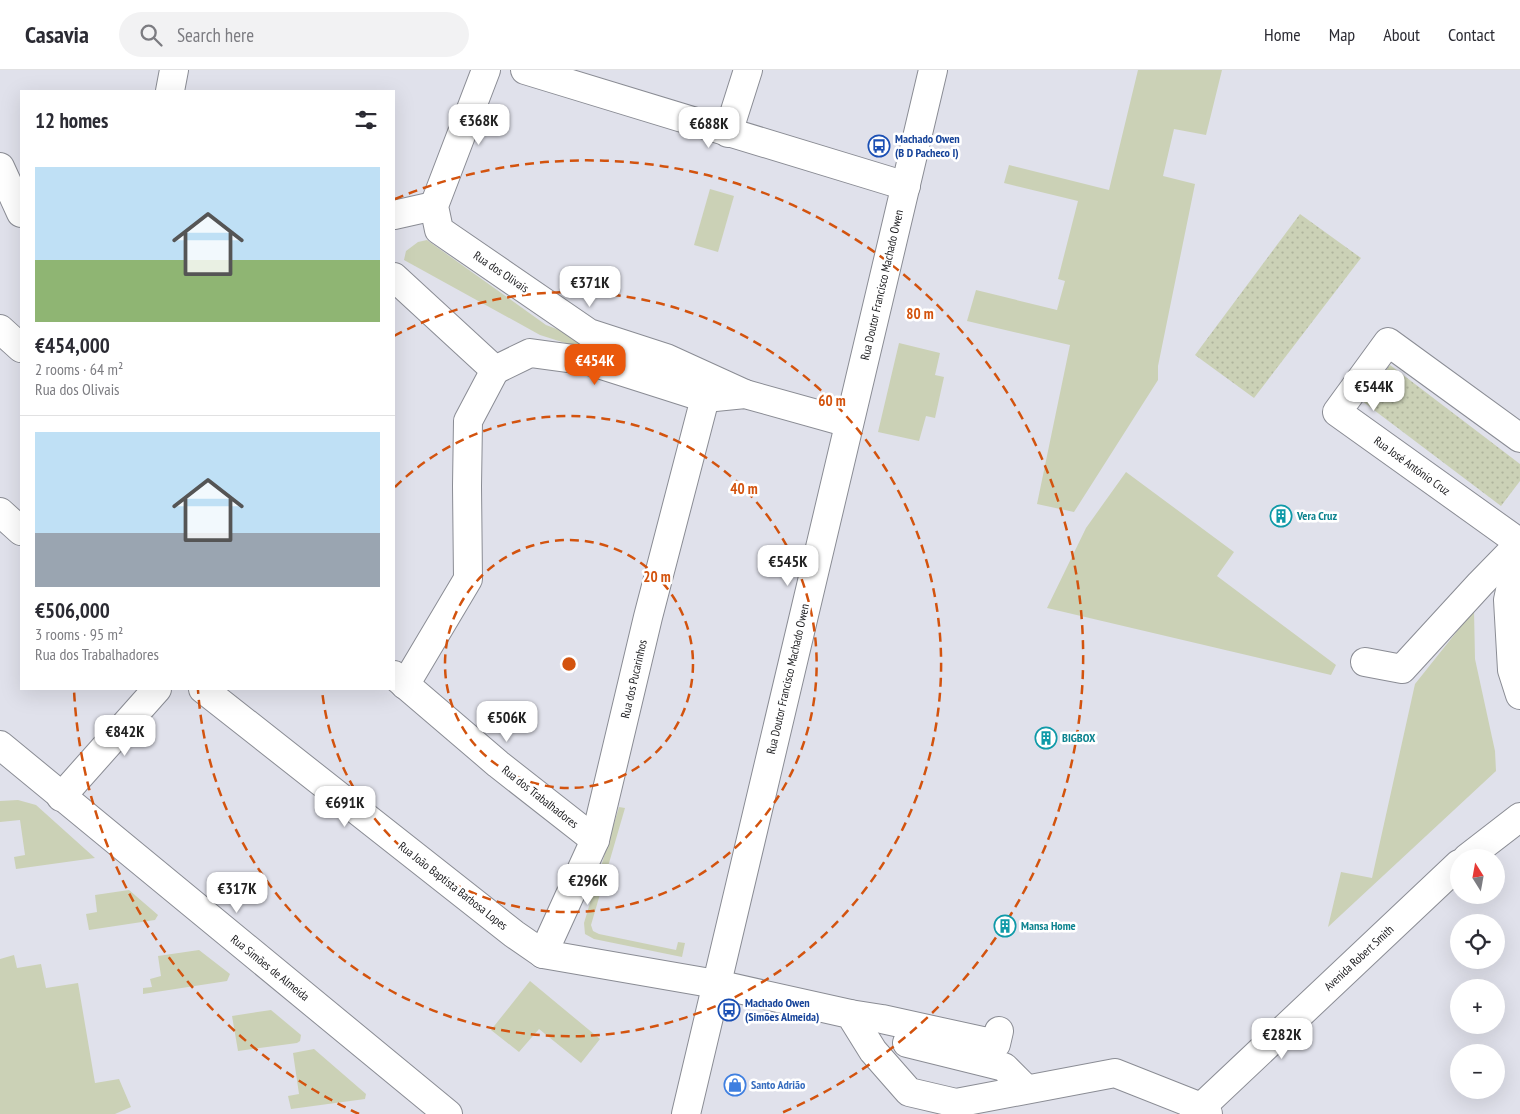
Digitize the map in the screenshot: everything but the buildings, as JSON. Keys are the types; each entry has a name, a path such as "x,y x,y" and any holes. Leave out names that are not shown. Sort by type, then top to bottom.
{"street":[{"path":"170,90 174,70"},
{"path":"395,215 434,206 486,70"},
{"path":"525,70 906,186"},
{"path":"728,133 748,70"},
{"name":"Rua Doutor Francisco Machado Owen","path":"686,1114 933,70"},
{"path":"0,167 20,211"},
{"name":"Rua dos Olivais","path":"434,206 439,230 589,333 666,358 745,394 850,423"},
{"path":"395,278 495,370 468,421 468,578 399,680"},
{"path":"0,329 20,347"},
{"name":"Rua José António Cruz","path":"1520,438 1388,342 1337,412 1520,543"},
{"name":"Rua dos Olivais","path":"495,370 530,353 589,362 705,398 745,394"},
{"name":"Rua dos Pucarinhos","path":"543,954 595,840 648,617 705,398"},
{"path":"0,512 20,530"},
{"path":"1365,662 1402,669 1520,543"},
{"path":"1520,543 1508,600 1512,670 1520,695"},
{"name":"Rua dos Trabalhadores","path":"399,680 498,764 595,840"},
{"path":"61,797 156,690"},
{"name":"Rua João Baptista Barbosa Lopes","path":"204,690 514,934 543,954 716,984 996,1044 999,1031"},
{"name":"Rua Simões de Almeida","path":"0,745 448,1114"},
{"path":"1479,849 1520,817"},
{"name":"Avenida Robert Smith","path":"1201,1112 1450,873"},
{"path":"850,1014 873,1052 909,1092 956,1103 1115,1073 1201,1112"},
{"path":"883,1036 1004,1067 1026,1089"}],"green space":[{"path":"1138,70 1222,70 1206,135 1174,129 1163,176 1195,184 1158,366 1158,380 1074,512 1037,504 1070,345 967,321 976,290 1057,310 1065,281 1058,279 1078,201 1004,183 1009,165 1109,190"},
{"path":"710,189 734,196 718,252 694,245"},
{"path":"1300,214 1361,258 1254,398 1195,355"},
{"path":"427,240 546,325 703,383 704,387 540,335 404,260 406,251 418,242"},
{"path":"899,343 940,353 935,375 944,377 935,418 926,416 919,441 878,432"},
{"path":"1390,365 1520,464 1520,481 1501,506 1362,401"},
{"path":"1126,472 1234,552 1217,576 1336,665 1331,675 1047,608 1086,528"},
{"path":"1474,610 1475,659 1495,751 1496,771 1328,927 1341,872 1372,878 1415,684"},
{"path":"18,800 36,805 95,858 16,869 14,857 25,855 20,820 0,822 0,801"},
{"path":"619,807 625,808 591,925 593,931 599,934 676,950 678,942 685,943 682,957 594,939 585,934 584,923"},
{"path":"129,890 158,915 155,920 89,930 86,914 97,912 95,895"},
{"path":"199,950 230,974 227,981 143,994 143,988 152,987 150,979 161,976 158,956"},
{"path":"14,955 17,968 41,964 46,988 78,983 95,1083 119,1079 131,1107 115,1114 0,1114 0,959"},
{"path":"530,981 600,1039 581,1063 539,1029 519,1052 491,1030"},
{"path":"271,1010 301,1035 300,1041 238,1051 232,1016"},
{"path":"314,1049 366,1094 365,1099 291,1109 288,1096 299,1094 293,1053"}],"place":[{"name":"Machado Owen (B D Pacheco I)","path":"879,146"},
{"name":"Vera Cruz","path":"1281,516"},
{"name":"BIGBOX","path":"1046,738"},
{"name":"Mansa Home","path":"1005,926"},
{"name":"Machado Owen (Simões Almeida)","path":"729,1010"},
{"name":"Santo Adrião","path":"735,1085"}]}
